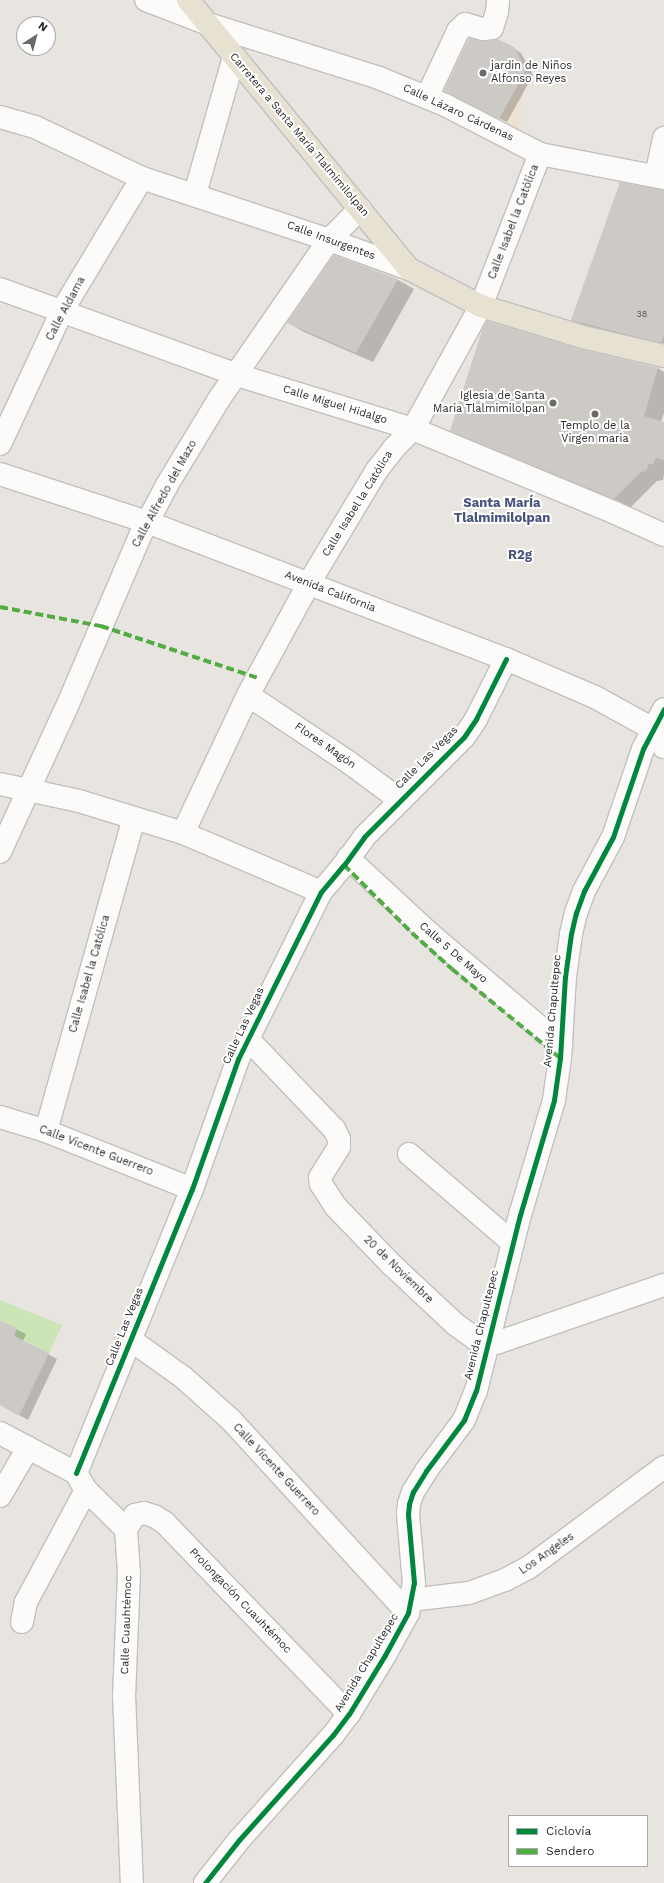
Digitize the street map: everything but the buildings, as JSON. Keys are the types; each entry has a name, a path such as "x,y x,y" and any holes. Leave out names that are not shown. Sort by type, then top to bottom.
{"main road":[{"name":"Carretera a Santa María Tlalmimilolpan","path":"188,0 409,269"},
{"name":"Calle Insurgentes","path":"409,269 481,306 583,338 664,356"}],"street":[{"name":"Calle Lázaro Cárdenas","path":"146,0 208,24 379,78 427,97 540,154 660,177"},
{"path":"427,97 458,31 464,24 483,29 492,28 497,12 498,0"},
{"path":"195,194 234,57"},
{"name":"Calle Insurgentes","path":"0,117 34,127 142,178 195,194 330,240 409,269"},
{"path":"660,177 664,138"},
{"name":"Calle Isabel la Católica","path":"183,833 248,695 308,583 378,470 394,448 413,429 481,306 540,154"},
{"name":"Calle Aldama","path":"0,444 62,311 142,178"},
{"name":"Calle Alfredo del Mazo","path":"0,852 52,740 100,626 148,522 167,485 219,399 330,240 360,209"},
{"name":"Calle Miguel Hidalgo","path":"0,289 237,375 413,429 613,512 664,535"},
{"name":"Avenida California","path":"0,474 148,522 506,659 595,697 652,729"},
{"name":"Calle Las Vegas","path":"22,1622 26,1602 81,1481 131,1340 192,1189 247,1038 321,892 364,837 464,736 476,719 506,659"},
{"name":"Flores Magón","path":"248,695 348,761 400,800"},
{"name":"Avenida Chapultepec","path":"205,1883 239,1840 333,1735 349,1714 385,1655 410,1607 414,1583 408,1514 409,1504 413,1492 426,1472 464,1420 476,1391 513,1243 554,1100 565,977 571,934 576,913 584,891 613,837 643,749 652,729 664,709"},
{"path":"652,729 664,748"},
{"path":"0,784 73,799 183,833 321,892"},
{"name":"Calle Isabel la Católica","path":"46,1131 134,818"},
{"name":"Calle 5 De Mayo","path":"348,858 430,934 560,1044"},
{"name":"20 de Noviembre","path":"247,1038 334,1130 339,1139 339,1147 320,1178 321,1184 336,1207 387,1260 455,1324 474,1338 488,1344"},
{"name":"Calle Vicente Guerrero","path":"0,1117 46,1131 192,1189"},
{"path":"409,1154 513,1243"},
{"path":"488,1344 499,1342 664,1285"},
{"name":"Calle Vicente Guerrero","path":"131,1340 184,1378 225,1415 410,1607"},
{"path":"0,1433 28,1448 81,1481 126,1529"},
{"path":"0,1496 28,1448"},
{"name":"Los Angeles","path":"410,1607 469,1593 506,1580 528,1568 664,1467"},
{"name":"Prolongación Cuauhtémoc","path":"126,1529 135,1515 144,1513 154,1516 165,1523 349,1714"},
{"name":"Calle Cuauhtémoc","path":"126,1529 129,1573 124,1695 132,1883"}],"shaded area":[{"name":"jardin de Niños Alfonso Reyes","path":"467,31 504,50 523,87 520,133 437,88"}],"green space":[{"path":"0,1300 62,1325 49,1353 14,1335 17,1328 0,1320"}],"marked path":[{"path":"0,607 101,626 258,678"},
{"path":"344,865 412,933 452,969 560,1058"}],"cycle path":[{"path":"76,1473 192,1189 238,1059 321,892 344,865 364,837 464,737 476,719 506,659"},
{"path":"205,1883 239,1840 333,1735 349,1714 385,1655 408,1613 414,1583 408,1514 409,1504 413,1492 426,1471 464,1420 476,1391 520,1215 554,1100 560,1058 565,977 571,934 576,913 584,891 613,837 643,749 664,709"}],"place":[{"name":"jardin de Niños Alfonso Reyes","path":"483,73"},
{"name":"Iglesia de Santa Maria Tlalmimilolpan","path":"553,403"},
{"name":"Templo de la Virgen maria","path":"595,414"}],"district":[{"name":"Santa MarÍa Tlalmimilolpan","path":"502,512"},
{"name":"R2g","path":"520,555"}]}
